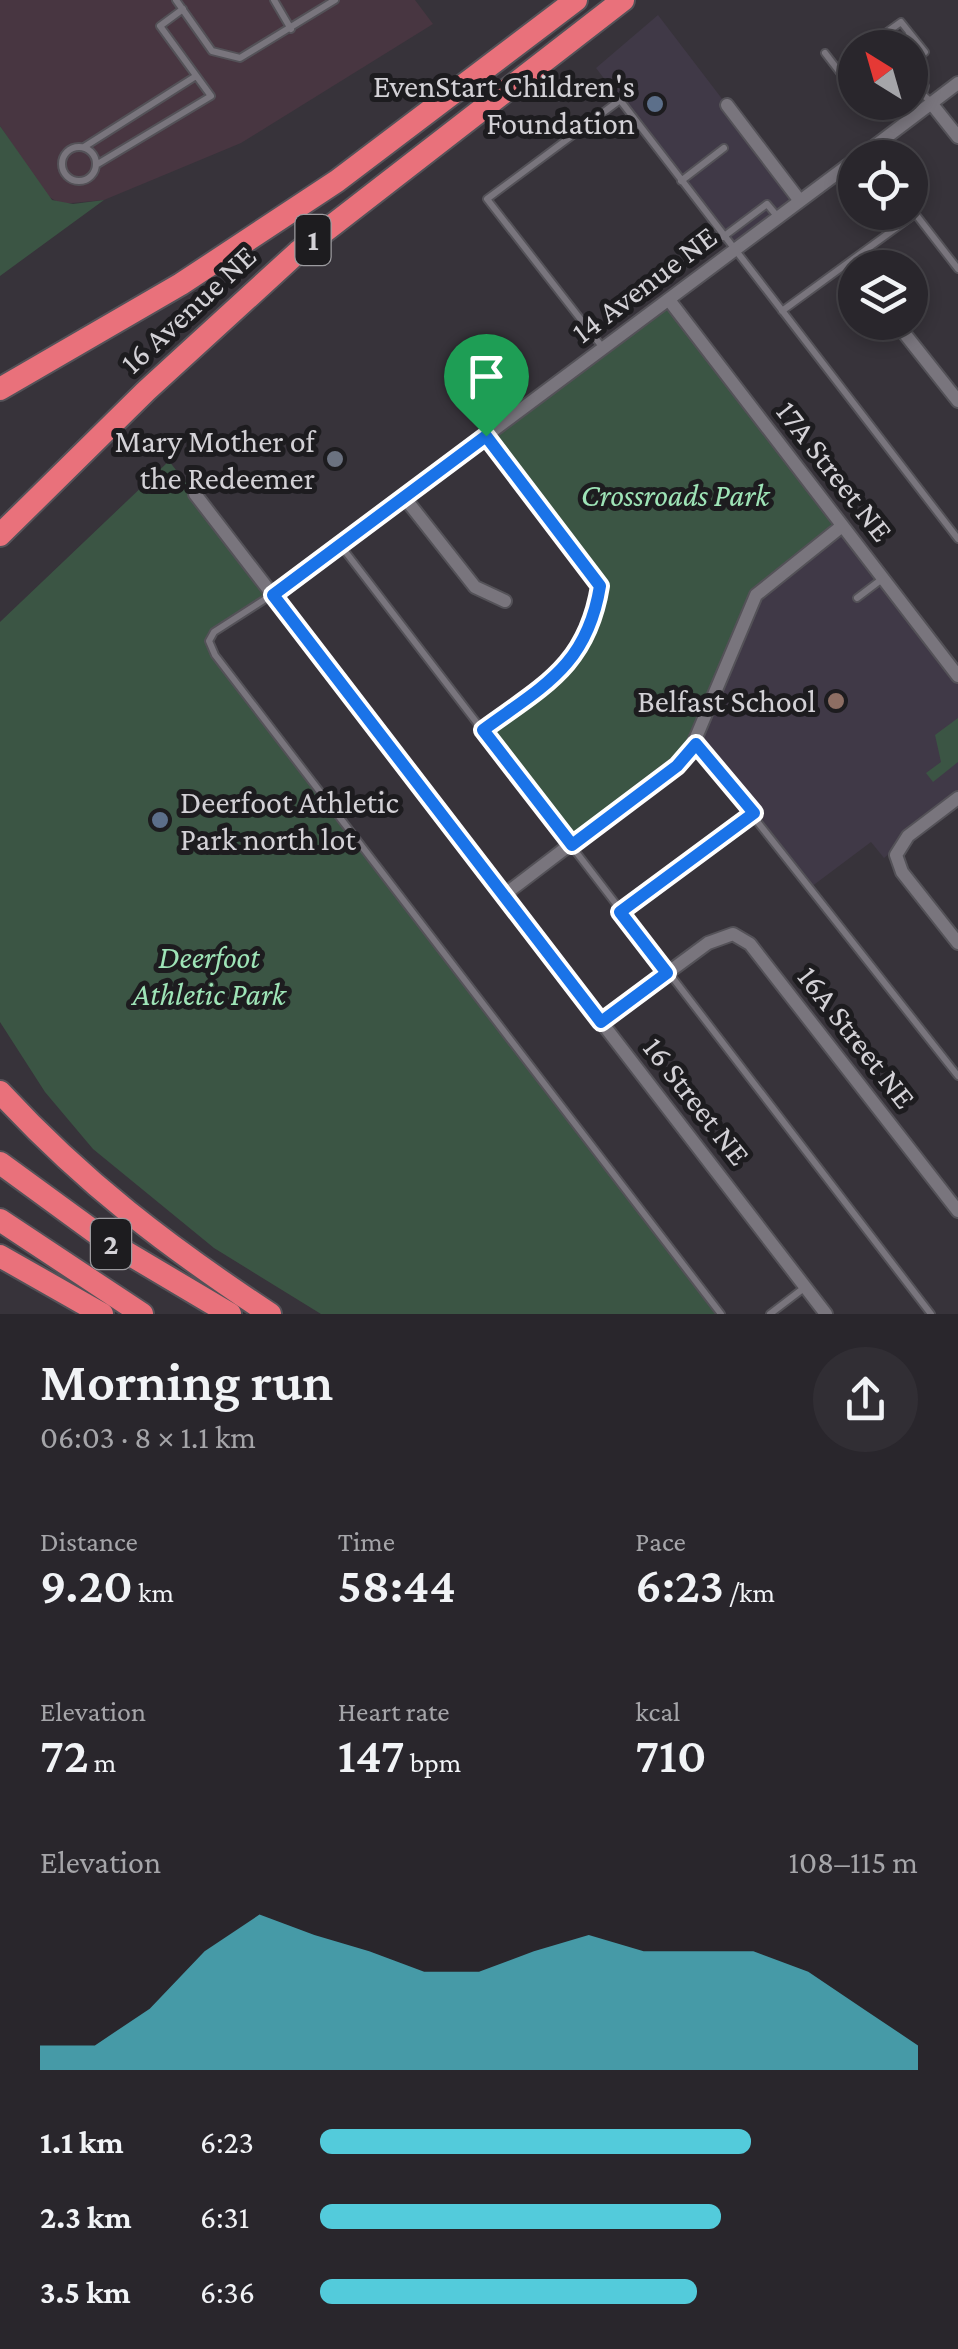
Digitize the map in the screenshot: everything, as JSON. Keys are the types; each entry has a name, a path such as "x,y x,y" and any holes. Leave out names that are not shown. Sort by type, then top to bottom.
{"highway":[{"name":"16 Avenue NE","path":"0,389 181,284 337,181 576,0"},
{"name":"16 Avenue NE","path":"0,535 158,380 298,252 623,0"},
{"path":"0,1092 73,1167 148,1231 270,1314"},
{"name":"2","path":"0,1163 106,1241 230,1314"},
{"name":"2","path":"0,1220 142,1314"},
{"path":"0,1256 102,1314"}],"street":[{"name":"14 Avenue NE","path":"928,97 958,82"},
{"path":"928,99 958,137"},
{"path":"726,105 800,201"},
{"name":"14 Avenue NE","path":"882,140 904,120"},
{"name":"14 Avenue NE","path":"273,595 838,175"},
{"name":"17A Street NE","path":"669,300 958,676"},
{"path":"910,340 958,401"},
{"name":"16 Street NE","path":"195,494 826,1314"},
{"path":"404,497 475,587 504,602"},
{"path":"504,895 677,766 696,744 756,595 842,526"},
{"path":"956,803 896,849 902,872 958,943"},
{"name":"16A Street NE","path":"667,973 720,936 733,934 750,944 956,1204"},
{"path":"601,1022 667,973"}],"lane":[{"path":"176,0 212,51 240,58 335,0"},
{"path":"274,0 290,28"},
{"path":"96,165 210,96 160,26 183,9"},
{"path":"825,53 838,70"},
{"path":"84,147 94,154 96,165 92,175 72,179 64,171 68,151 84,147 196,76"},
{"path":"603,348 488,199 620,100 958,539"},
{"path":"681,181 724,148"},
{"path":"723,236 767,204 778,217"},
{"path":"928,229 958,268"},
{"path":"782,312 887,230"},
{"path":"483,730 567,668 586,632 600,586 486,436"},
{"path":"340,545 932,1314"},
{"path":"857,598 883,578"},
{"path":"273,595 261,597 214,632 209,641 215,655 721,1314"},
{"path":"696,744 958,1076"},
{"path":"620,912 754,813"},
{"path":"770,1314 805,1288"}],"shaded area":[{"path":"0,0 415,0 433,24 241,143 104,200 61,204 46,195 0,126"},
{"path":"658,15 800,201 734,251 596,68"},
{"name":"Belfast School","path":"842,526 958,676 958,798 884,858 871,842 811,887 696,744 749,606"}],"green space":[{"path":"0,126 52,200 73,204 104,200 0,276"},
{"name":"Crossroads Park","path":"669,300 842,526 764,586 696,744 572,845 483,730 567,667 579,650 599,587 485,436"},
{"name":"Deerfoot Athletic Park","path":"169,461 273,595 238,612 209,641 211,648 721,1314 321,1314 214,1248 93,1149 45,1092 0,1022 0,622"},
{"path":"958,718 958,762 933,782 926,773 941,762 935,735"}],"place":[{"name":"EvenStart Children's Foundation","path":"655,104"},
{"name":"Mary Mother of the Redeemer","path":"335,459"},
{"name":"Belfast School","path":"836,701"},
{"name":"Deerfoot Athletic Park north lot","path":"160,820"}],"route":[{"path":"486,436 600,586 586,632 567,668 483,730 572,845 677,766 696,744 754,813 620,912 667,973 601,1022 273,595 486,436"}]}
